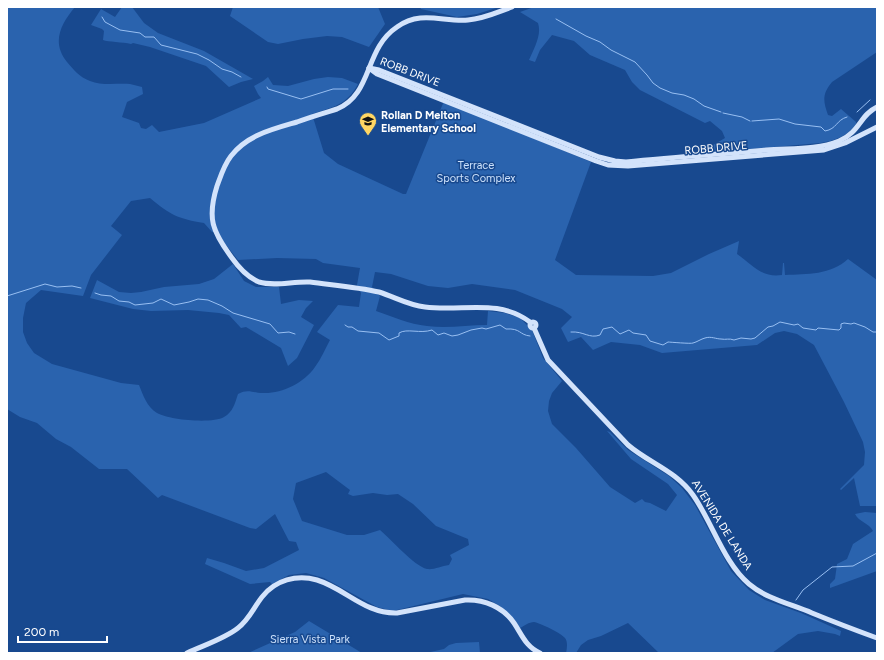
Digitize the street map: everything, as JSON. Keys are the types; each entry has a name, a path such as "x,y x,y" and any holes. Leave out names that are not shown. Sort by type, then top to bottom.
{"street":[{"name":"AVENIDA DE LANDA","path":"512,7 469,20 425,17 405,22 392,30 382,41 359,92 346,105 256,135 244,142 230,157 220,174 214,195 211,212 214,229 224,247 236,264 246,274 260,282 271,284 309,282 372,291 424,307 482,307 507,310 517,313 530,322 533,321 536,323 534,328 548,360 628,446 669,472 687,488 698,502 732,564 748,583 769,597 877,638"},
{"name":"ROBB DRIVE","path":"369,68 379,70 599,157 626,162 820,146 834,143 847,137 856,130 867,114 876,108"},
{"name":"ROBB DRIVE","path":"369,68 377,74 436,98 593,160 613,166 824,150 841,145 877,127"},
{"path":"861,122 865,129 870,131"},
{"path":"187,653 228,635 237,629 246,621 263,596 272,587 295,578 308,578 319,581 368,610 385,616 402,615 460,603 471,602 487,605 506,618 524,646 534,653"},
{"path":"331,587 337,589 368,608 386,613 397,613 465,600 476,600 488,603 508,616 526,644 540,653"}],"green space":[{"name":"Terrace Sports Complex","path":"7,7 75,7 66,20 60,33 59,40 62,55 77,73 95,83 130,84 142,87 143,94 127,102 122,117 139,123 141,128 146,129 152,125 159,132 204,123 261,98 254,86 268,77 273,85 288,86 314,79 328,77 342,78 358,84 349,97 339,104 312,114 324,153 338,164 403,194 406,194 444,101 591,162 555,260 576,275 653,276 671,273 739,241 737,254 758,270 768,275 782,275 783,263 785,275 802,274 826,271 848,259 877,280 877,506 860,506 854,478 841,490 840,489 864,465 865,452 863,442 814,345 797,334 784,331 775,333 757,345 662,353 640,345 611,342 593,350 581,337 568,342 561,328 572,317 562,309 515,290 472,284 448,288 428,286 391,274 375,272 372,287 380,296 376,311 401,320 414,324 434,327 450,327 487,325 488,311 505,313 520,318 532,330 543,358 562,381 552,393 549,401 548,411 552,424 576,448 610,487 635,503 642,499 645,502 666,511 677,495 668,484 631,459 607,431 610,432 628,450 669,476 682,488 695,505 731,571 749,590 765,600 801,613 841,631 840,636 818,631 798,634 772,653 659,653 628,623 601,636 588,640 581,645 576,653 566,653 567,641 563,636 550,628 534,622 528,623 520,628 500,606 488,599 463,594 393,611 377,607 324,578 306,573 289,575 272,584 270,582 250,584 205,564 207,558 246,571 264,568 299,550 296,542 289,541 275,514 256,529 162,495 158,498 127,469 99,469 71,447 56,439 37,423 20,417 7,409","holes":["150,198 163,209 181,218 204,223 212,232 218,232 222,240 238,260 277,258 316,259 323,263 360,268 357,285 361,293 359,307 338,305 317,332 330,340 317,364 305,378 293,386 272,393 242,392 238,394 232,410 224,417 201,421 190,420 171,418 157,413 148,404 139,385 121,383 52,364 34,353 27,343 23,332 23,318 26,303 41,290 83,296 91,275 122,235 111,226 131,201","326,472 350,490 348,494 353,496 373,493 387,495 398,494 413,504 436,526 468,539 469,545 450,555 452,559 449,565 427,569 409,558 380,530 364,535 347,535 302,521 293,499 296,483"]},
{"path":"122,7 132,7 144,23 158,33 204,51 253,79 229,87 206,66 150,47 133,43 103,40 104,31 91,25 101,9 115,17"},
{"path":"233,7 378,7 385,24 369,47 342,37 327,36 278,44 268,42 230,16"},
{"path":"420,7 499,7 477,14 457,17 421,9"},
{"path":"534,7 877,7 877,52 832,82 826,90 824,102 828,115 832,116 841,109 856,122 853,128 845,135 820,143 716,152 715,150 703,151 709,145 713,145 725,138 722,131 710,121 705,123 640,90 632,82 625,70 590,55 574,41 552,35 540,50 535,62 529,60 537,42 539,28 538,23 520,12"},
{"path":"233,264 244,281 256,287 279,287 281,304 299,300 313,301 306,308 301,317 314,325 297,358 288,366 281,348 246,327 241,328 229,315 188,310 151,311 133,309 90,298 97,280 119,292 141,292 164,287 199,284 214,279"},
{"path":"865,512 877,513 877,571 830,588 830,584 835,579 837,564 847,559 853,544 873,531 855,514"},
{"name":"Sierra Vista Park","path":"309,621 362,653 248,653 295,632"},
{"path":"479,642 480,653 426,653 444,649 449,645 456,643"}],"waterway":[{"path":"102,17 105,22 120,30 140,33 145,37 154,37 161,45 197,54 222,69 241,77"},
{"path":"556,19 635,62 653,83 660,88 672,93 684,95 694,99 704,106 721,112"},
{"path":"267,87 268,89 301,99 333,89 348,89"},
{"path":"857,112 870,100"},
{"path":"723,113 742,117 750,121"},
{"path":"752,121 779,119 795,124 821,127 825,131 829,130 843,118 847,117"},
{"path":"7,296 45,284 57,287 72,286 81,288"},
{"path":"95,293 111,296 119,301 129,302 135,305 153,303 161,299 174,305 198,299 208,300 233,313 270,324 278,333 289,332 295,334"},
{"path":"571,332 596,336 600,335 603,329 612,327 620,334 629,330 633,333 646,335 650,341 663,345 668,342 692,343 709,337 734,340 741,338 751,339 755,338 768,327 780,322 794,325 798,324 803,328 816,330 818,328 839,330 841,328 841,324 854,323 873,332 877,332"},
{"path":"345,325 358,331 379,333 389,340 399,336 399,333 406,331 432,330 438,335 444,333 452,336 471,330 482,328 486,329 500,325 506,329 515,330 530,336"},
{"path":"796,600 803,590 832,567 853,566 877,553"}],"place":[{"name":"Rollan D Melton Elementary School","path":"368,136"}]}
